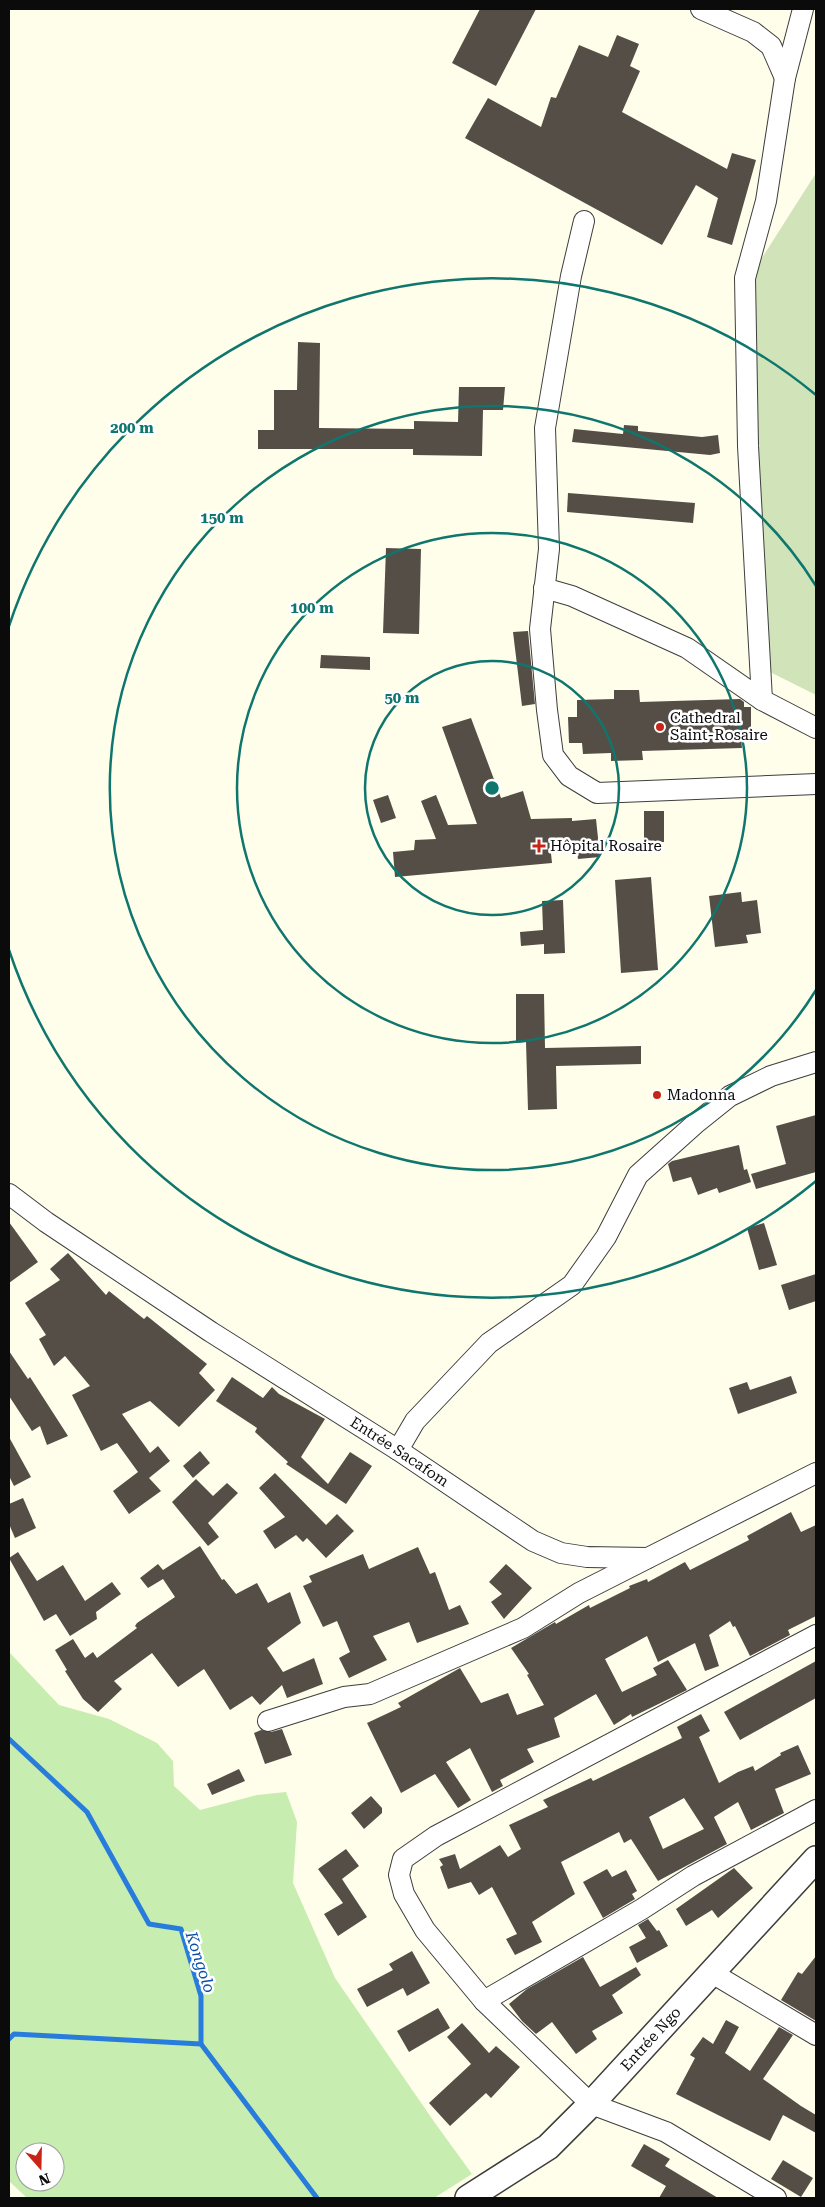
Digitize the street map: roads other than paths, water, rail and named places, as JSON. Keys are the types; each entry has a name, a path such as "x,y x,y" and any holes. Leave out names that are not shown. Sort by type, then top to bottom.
{"street":[{"path":"701,9 753,32 771,46 785,78"},
{"path":"762,700 748,446 745,278 766,201 785,78 803,9"},
{"path":"584,221 564,312 545,428 549,549 540,629 553,755 569,776 597,793 816,784"},
{"path":"544,588 572,596 687,648 762,700 816,728"},
{"path":"398,1450 415,1421 489,1343 572,1285 606,1237 638,1175 695,1124 730,1096 771,1076 816,1062"},
{"name":"Entrée Sacafom","path":"9,1194 46,1222 211,1332 398,1450 533,1541 560,1553 587,1557 648,1558 816,1473"},
{"path":"268,1721 344,1697 370,1694 522,1628 580,1593 648,1558"},
{"path":"776,2198 666,2132 591,2104 484,2001 425,1930 404,1894 400,1875 402,1859 436,1836 816,1635"},
{"path":"484,2001 693,1876 816,1810"},
{"name":"Entrée Ngo","path":"468,2198 548,2146 591,2104 816,1859"},
{"path":"712,1972 816,2035"}],"waterway":[{"name":"Kongolo","path":"9,1739 87,1812 149,1924 181,1929 201,1996 201,2044 317,2198"},
{"path":"9,2039 14,2034 201,2044"}],"place":[{"name":"Cathedral Saint-Rosaire","path":"660,727"},
{"name":"Hôpital Rosaire","path":"539,846"},
{"name":"Madonna","path":"657,1095"}]}
